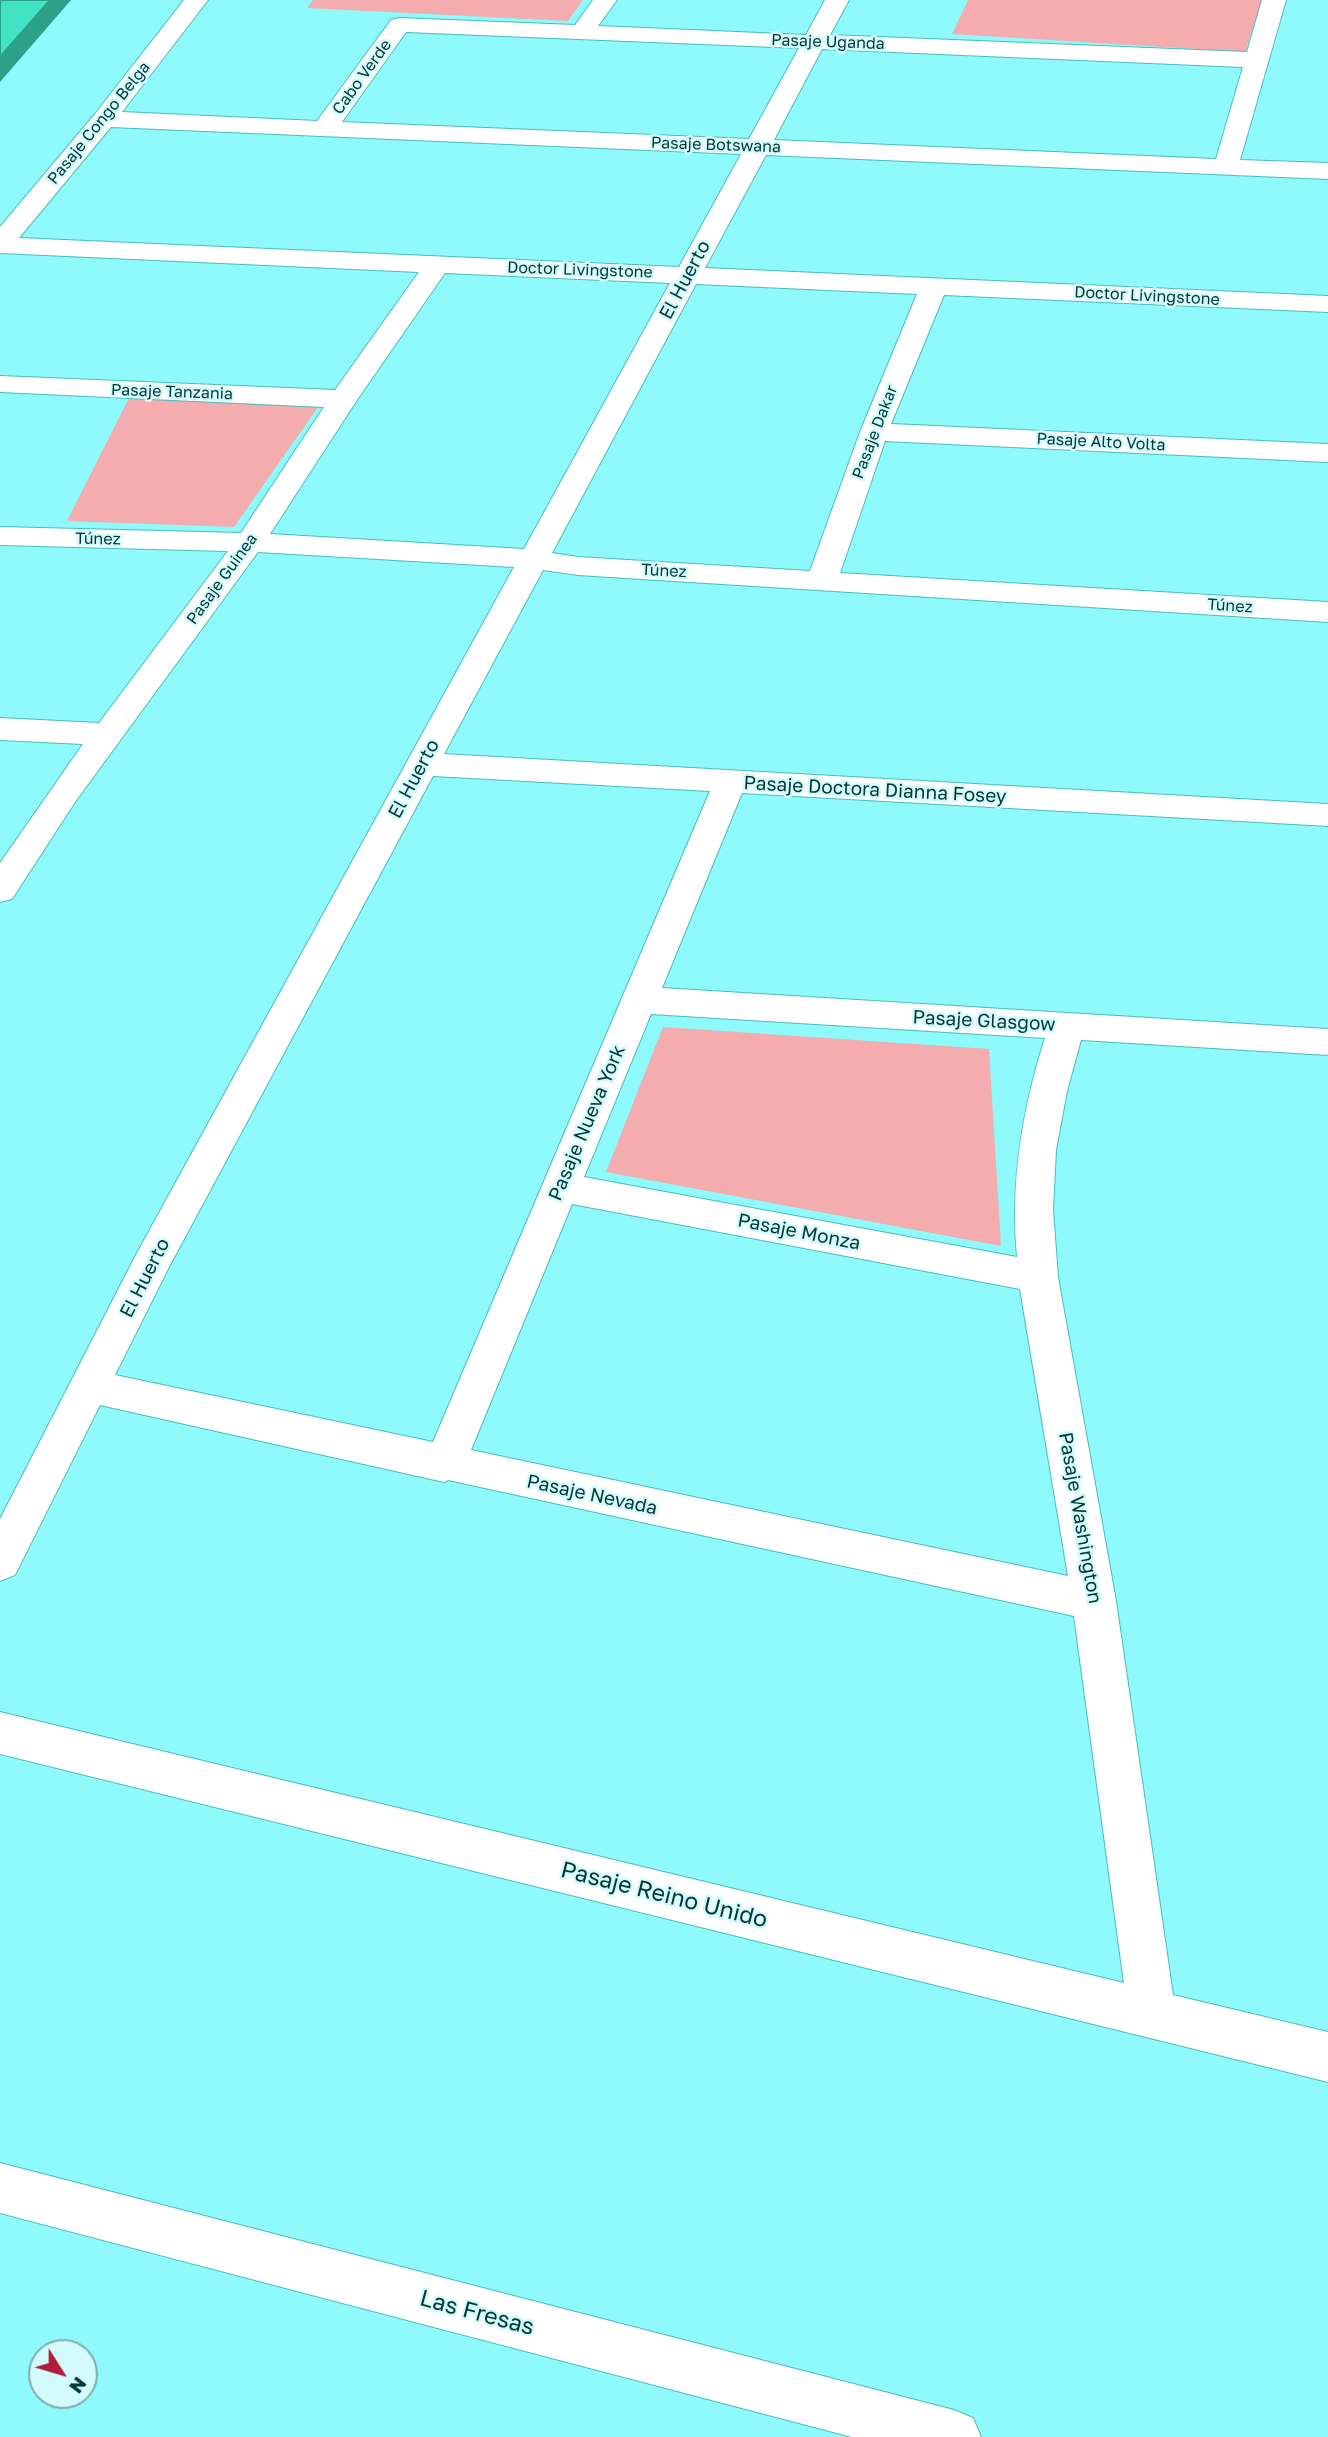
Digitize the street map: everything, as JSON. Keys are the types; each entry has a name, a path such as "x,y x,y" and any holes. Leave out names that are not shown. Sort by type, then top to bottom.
{"street":[{"name":"Pasaje Congo Belga","path":"0,244 104,119 195,0"},
{"path":"582,32 605,0"},
{"name":"El Huerto","path":"0,1562 152,1262 837,0"},
{"path":"1226,166 1274,0"},
{"name":"Pasaje Uganda","path":"399,25 1257,60"},
{"name":"Cabo Verde","path":"324,130 399,25"},
{"name":"Pasaje Botswana","path":"104,119 1328,171"},
{"name":"Doctor Livingstone","path":"0,244 1328,304"},
{"name":"Pasaje Guinea","path":"0,890 106,734 250,542 343,399 438,264"},
{"name":"Pasaje Dakar","path":"822,581 874,432 934,286"},
{"name":"Pasaje Tanzania","path":"0,384 343,399"},
{"name":"Pasaje Alto Volta","path":"874,432 1328,453"},
{"name":"Túnez","path":"0,536 250,542 533,559 578,566 1328,612"},
{"path":"0,729 106,734"},
{"name":"Pasaje Doctora Dianna Fosey","path":"423,764 1328,815"},
{"name":"Pasaje Nueva York","path":"444,1464 731,782"},
{"name":"Pasaje Glasgow","path":"639,1000 1328,1041"},
{"name":"Pasaje Washington","path":"1067,1026 1049,1080 1037,1136 1032,1182 1032,1229 1038,1278 1094,1601 1152,2014"},
{"name":"Pasaje Monza","path":"560,1187 1038,1278"},
{"name":"Pasaje Nevada","path":"90,1386 444,1464 1094,1601"},
{"name":"Pasaje Reino Unido","path":"0,1733 1328,2057"},
{"name":"Las Fresas","path":"0,2188 954,2437"}],"shaded area":[{"path":"313,0 583,0 568,21 307,8"},
{"path":"968,0 1262,0 1245,52 952,34"},
{"path":"131,394 323,400 234,527 67,521"},
{"path":"663,1027 989,1049 1001,1246 606,1172"}],"building":[{"path":"0,0 50,0 0,57"}]}
